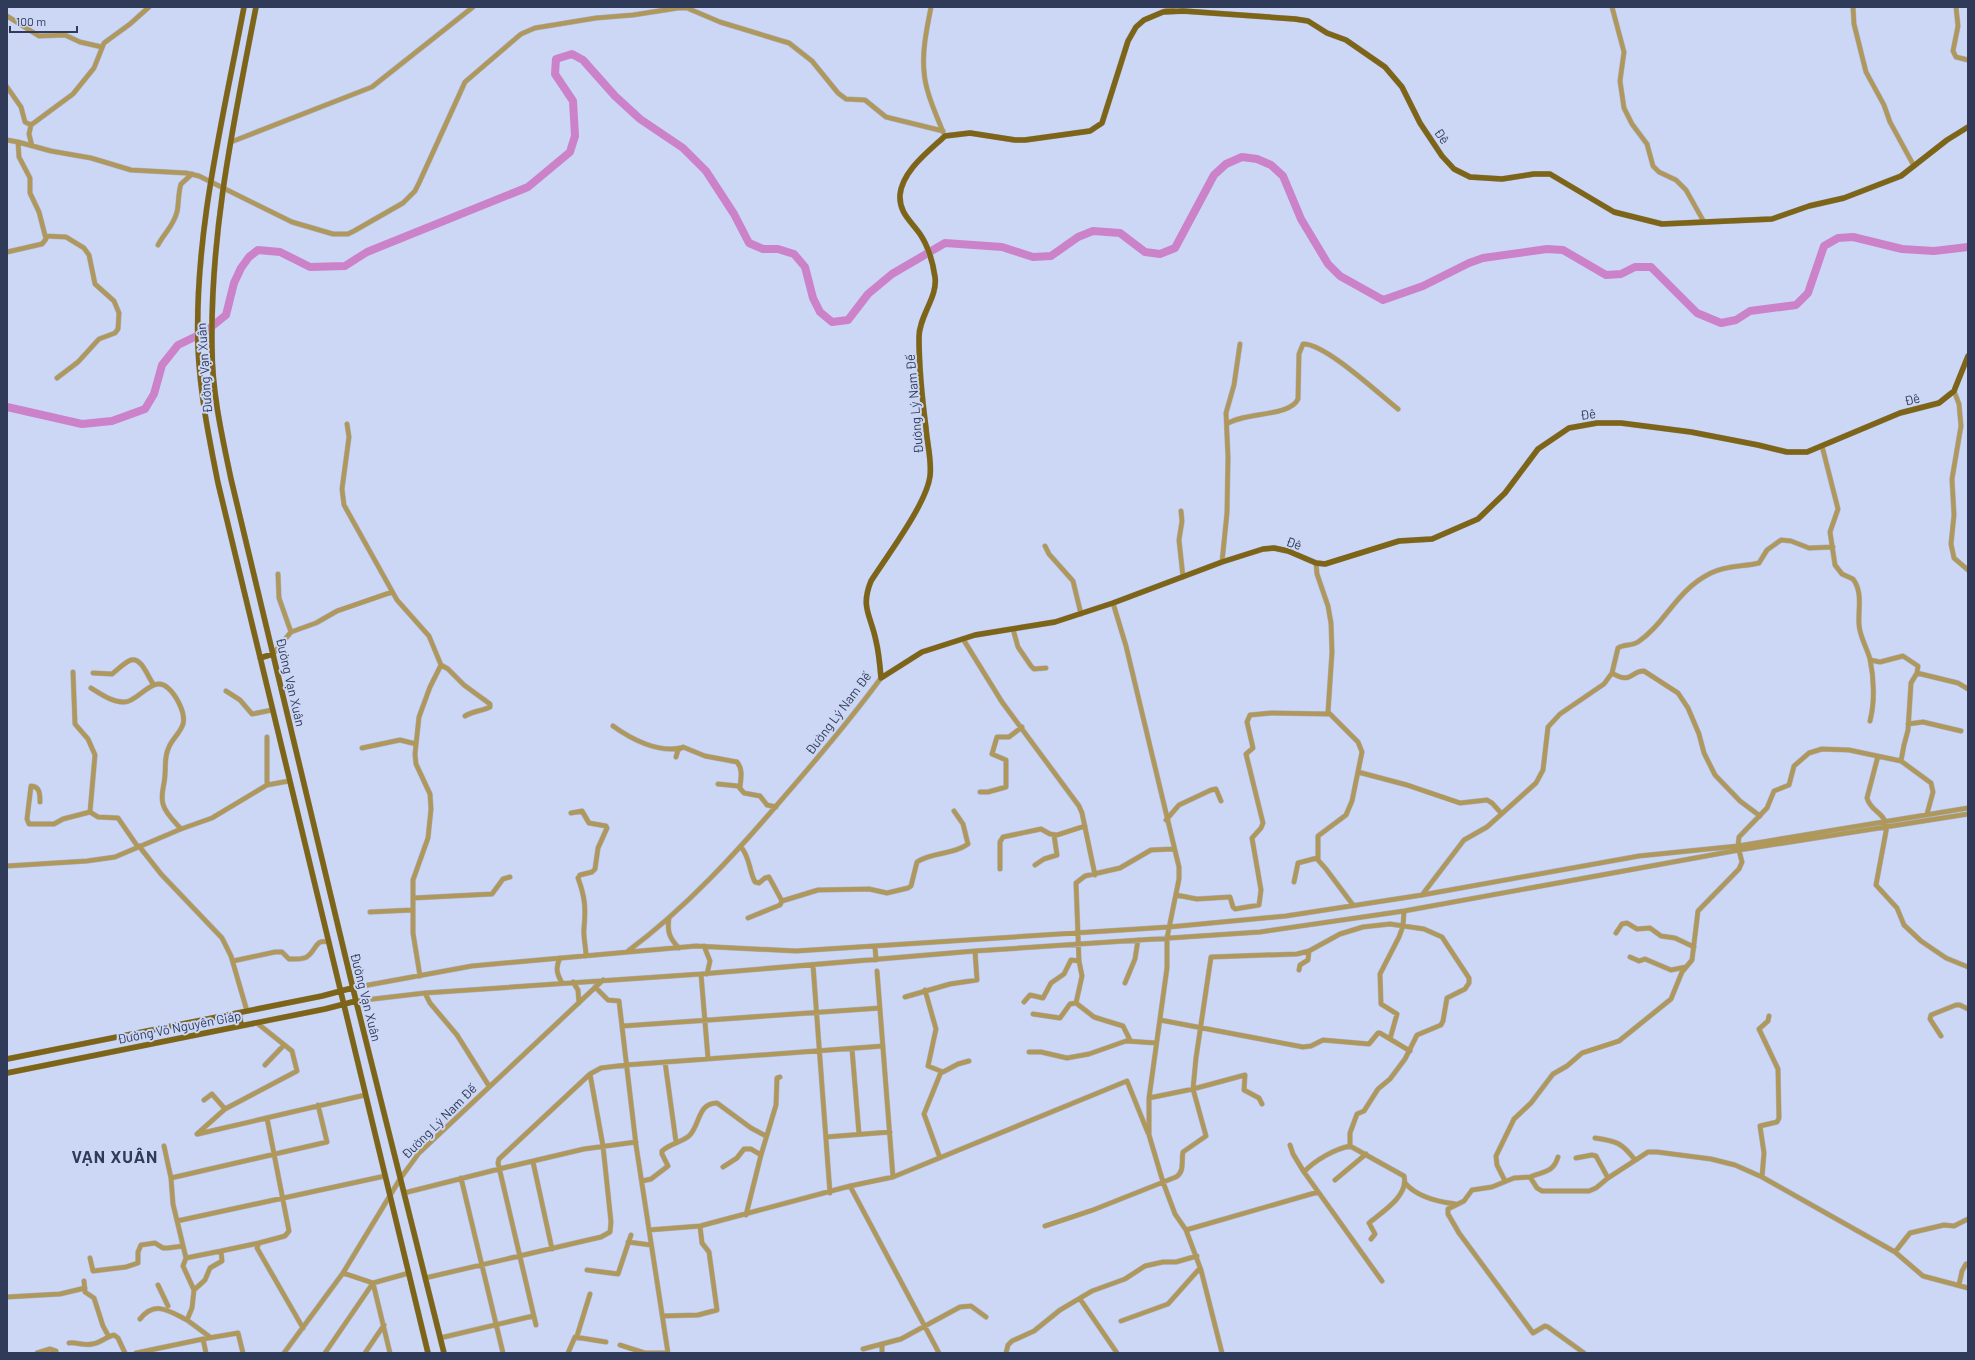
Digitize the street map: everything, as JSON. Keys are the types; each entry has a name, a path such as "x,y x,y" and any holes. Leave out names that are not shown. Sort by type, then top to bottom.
{"main road":[{"name":"Đường Vạn Xuân","path":"244,7 212,182 200,260 198,349 204,409 218,483 428,1353"},
{"name":"Đường Vạn Xuân","path":"256,7 222,188 214,262 211,309 217,408 231,479 352,988 444,1353"},
{"name":"Đê","path":"944,134 970,133 1015,140 1080,133 1094,129 1102,123 1132,33 1144,20 1163,12 1183,10 1308,21 1327,32 1346,40 1385,67 1402,88 1420,124 1442,156 1454,168 1470,177 1502,179 1534,174 1550,174 1614,212 1662,224 1772,219 1809,206 1844,198 1901,176 1947,140 1968,127"},
{"name":"Đường Lý Nam Đế","path":"881,678 876,640 865,605 866,594 871,581 920,503 930,476 922,399 919,337 921,325 936,284 932,264 922,238 904,214 900,194 910,172 944,134"},
{"path":"1954,391 1968,356"},
{"name":"Đê","path":"881,678 916,655 962,639 1054,622 1081,614 1222,562 1263,549 1274,548 1288,551 1316,563 1334,562 1399,541 1432,539 1478,519 1505,493 1538,449 1569,428 1597,423 1621,423 1691,432 1797,453 1807,452 1900,413 1939,403 1954,391"},
{"path":"260,658 273,654"},
{"name":"Đường Võ Nguyên Giáp","path":"7,1059 239,1013 352,988"},
{"name":"Đường Võ Nguyên Giáp","path":"7,1073 257,1023 356,1001"},
{"path":"239,1013 241,1025"}],"street":[{"path":"32,146 29,134 31,125 73,94 94,68 102,47 149,7"},
{"path":"231,142 372,87 472,7"},
{"path":"931,7 926,36 924,71 930,97 944,134"},
{"path":"1163,12 1173,7"},
{"path":"1612,7 1624,52 1620,81 1624,108 1632,124 1647,144 1653,166 1658,172 1676,180 1686,190 1704,222"},
{"path":"1853,7 1854,24 1866,72 1884,105 1890,122 1914,166"},
{"path":"1956,7 1958,26 1953,51 1956,57 1968,60"},
{"path":"7,140 51,151 91,158 131,170 192,174 212,182 306,228 333,234 348,234 409,198 419,183 465,82 521,34 535,28 596,18 638,15 678,8 687,8 720,22 788,43 812,61 838,93 846,99 865,100 886,117 944,134"},
{"path":"7,16 39,36 65,35 80,42 102,47"},
{"path":"7,87 21,107 26,122 31,125"},
{"path":"7,252 42,244 46,236 39,212 30,193 30,178 19,158 18,142"},
{"path":"158,245 173,224 177,213 181,184 192,174"},
{"path":"46,236 66,237 84,248 88,256 95,284 114,301 119,313 118,329 115,333 99,339 78,362 57,378"},
{"path":"1222,562 1227,513 1227,407 1234,385 1240,344"},
{"path":"1226,424 1234,420 1291,407 1297,402 1299,394 1299,354 1303,344 1321,350 1366,382 1398,409"},
{"path":"1954,391 1959,404 1961,426 1952,479 1954,515 1951,544 1954,558 1968,570"},
{"path":"347,424 349,436 345,456 343,500 361,537 392,592 399,603 429,636 442,665 464,685 490,704 490,707 473,712 466,716"},
{"path":"1822,446 1838,509 1830,532 1838,570 1842,574 1853,579 1856,583 1859,603 1859,624 1870,660 1873,707 1870,721"},
{"path":"1181,511 1182,521 1179,540 1183,577"},
{"path":"1422,895 1464,840 1487,827 1501,813 1536,784 1540,778 1544,763 1546,732 1551,723 1566,709 1600,688 1612,673 1618,648 1639,642 1686,590 1711,573 1733,566 1759,563 1767,550 1781,540 1791,541 1809,548 1833,547"},
{"path":"1045,546 1049,554 1073,581 1081,614"},
{"path":"1316,563 1317,574 1328,606 1331,623 1332,652 1328,687 1328,714"},
{"path":"278,574 279,598 291,632"},
{"path":"273,654 291,632 316,623 333,613 392,592"},
{"path":"1113,603 1126,646 1166,820 1179,867 1176,895 1167,938 1168,968 1149,1098 1149,1135"},
{"path":"1013,629 1018,647 1031,666 1034,669 1046,668"},
{"path":"962,639 988,682 1077,802 1082,813 1095,875"},
{"path":"1870,660 1880,662 1900,656 1907,657 1918,666 1917,673 1911,683 1908,724 1901,761"},
{"path":"93,673 112,674 130,660 134,660 142,665 148,679 154,685"},
{"path":"420,976 412,933 414,874 428,838 431,809 430,794 416,764 416,744 419,717 430,687 442,665"},
{"path":"1612,673 1623,678 1630,678 1640,671 1644,671 1678,693 1688,708 1701,738 1704,753 1715,775 1740,801 1760,816"},
{"path":"73,672 75,724 88,739 95,755 90,812"},
{"path":"1917,673 1958,683 1968,689"},
{"name":"Đường Lý Nam Đế","path":"626,952 655,932 741,847 846,725 881,678"},
{"path":"92,688 111,699 124,702 131,700 154,685 163,685 167,687 178,702 183,716 183,724 169,746 165,758 165,776 162,792 163,806 181,829"},
{"path":"226,691 240,700 252,714 272,710"},
{"path":"1176,895 1197,898 1230,897 1235,909 1259,905 1261,890 1252,838 1262,828 1263,823 1246,754 1253,748 1247,722 1248,718 1250,715 1270,713 1328,714 1344,727 1360,746 1362,752 1352,801 1346,815 1317,838 1317,858 1353,905"},
{"path":"1908,724 1923,722 1961,731"},
{"path":"613,726 630,737 662,749 688,749 705,756 736,762 740,765 740,787 744,793 760,796 767,805 776,807"},
{"path":"980,792 988,792 1006,787 1006,760 992,754 992,750 997,736 1012,736 1022,727"},
{"path":"267,737 267,785"},
{"path":"362,748 400,740 416,744"},
{"path":"676,757 680,748"},
{"path":"1505,1181 1496,1161 1514,1120 1531,1103 1552,1074 1582,1054 1619,1041 1668,1002 1686,967 1692,960 1698,911 1739,869 1742,862 1738,848 1739,837 1769,806 1774,791 1789,785 1793,768 1809,753 1822,749 1845,750 1901,761 1931,783 1933,792 1927,814"},
{"path":"1878,756 1866,798 1869,805 1884,817 1886,823 1876,885 1895,906 1904,925 1921,941 1946,958 1968,967"},
{"path":"1358,772 1407,785 1460,803 1487,800 1492,803 1501,813"},
{"path":"7,866 107,859 121,855 138,846 216,816 231,806 258,792 267,785 290,781"},
{"path":"718,784 740,787"},
{"path":"40,802 39,790 35,786 31,786 27,819 29,824 54,824 63,819 90,812 98,817 118,818 138,846 162,874 222,938 233,961 247,1011"},
{"path":"1166,820 1179,805 1211,790 1216,789 1221,801"},
{"path":"356,1001 424,993 707,974 975,951 1260,932 1404,911 1738,848 1968,808"},
{"path":"571,813 582,811 589,823 606,826 608,828 598,848 595,869 592,872 580,875 578,878 584,900 586,956"},
{"path":"748,918 780,905 782,901 818,890 869,889 888,893 908,888 911,886 917,862 930,856 968,844 963,824 954,811"},
{"path":"1886,823 1968,814"},
{"path":"1000,869 1000,842 1002,837 1041,829 1054,835 1085,826"},
{"path":"1035,865 1044,859 1056,856 1058,854 1054,835"},
{"path":"741,847 746,853 752,877 755,882 759,883 765,878 769,877 782,901"},
{"path":"352,988 472,966 626,952 704,946 796,951 875,947 1169,927 1286,916 1422,895 1639,856 1738,848"},
{"path":"1076,1003 1082,976 1079,960 1076,882 1085,876 1095,875 1120,868 1151,850 1173,849"},
{"path":"1294,882 1298,863 1317,858"},
{"path":"413,898 492,894 503,879 510,877"},
{"path":"370,912 412,910"},
{"path":"1390,1039 1397,1014 1381,1004 1380,974 1396,945 1403,926 1404,911"},
{"path":"669,918 670,937 679,948"},
{"path":"1616,933 1622,924 1627,923 1638,930 1650,928 1663,937 1672,937 1694,947"},
{"path":"1045,1226 1094,1210 1181,1174 1183,1152 1206,1136 1193,1089 1196,1058 1211,957 1285,955 1309,951 1335,936 1363,926 1390,924 1424,929 1442,936 1462,965 1470,980 1465,989 1447,998 1443,1021 1435,1028 1419,1034 1410,1051 1390,1078 1378,1088 1365,1110 1357,1114 1350,1133 1350,1146"},
{"path":"1125,983 1134,959 1138,940"},
{"path":"233,961 275,952 282,952 289,959 304,958 310,955 317,943 328,942"},
{"path":"704,946 710,961 707,974"},
{"path":"875,947 876,960"},
{"path":"905,997 925,990 945,987 950,984 977,980 975,951"},
{"path":"1299,970 1300,965 1308,960 1309,951"},
{"path":"1630,956 1639,961 1645,959 1671,970 1686,967"},
{"path":"560,958 557,972 562,983"},
{"path":"1024,1002 1030,995 1043,998 1051,984 1064,974 1071,960 1079,960"},
{"path":"814,965 830,1192"},
{"path":"878,971 893,1177"},
{"path":"701,974 708,1058"},
{"name":"Đường Lý Nam Đế","path":"284,1353 343,1273 400,1179 419,1153 603,980"},
{"path":"573,982 578,990 579,1003"},
{"path":"595,987 608,1000 619,1001 636,1142 668,1353 645,1353 620,1345"},
{"path":"925,990 936,1029 928,1066 941,1072"},
{"path":"424,993 430,1003 458,1035 489,1086"},
{"path":"1033,1014 1060,1018 1070,1004 1076,1003 1094,1017 1123,1026 1130,1040"},
{"path":"1941,1036 1930,1019 1931,1015 1956,1005 1960,1005 1968,1009"},
{"path":"623,1026 880,1008"},
{"path":"1762,1177 1764,1153 1760,1126 1777,1122 1779,1118 1778,1068 1759,1029 1768,1021 1769,1016"},
{"path":"1160,1020 1304,1047 1311,1046 1322,1040 1369,1044 1379,1033 1410,1051"},
{"path":"257,1023 292,1051 297,1071 225,1109 196,1134 365,1095"},
{"path":"1029,1052 1041,1052 1067,1058 1089,1054 1130,1040 1156,1043"},
{"path":"265,1065 284,1045"},
{"path":"536,1325 499,1168 499,1159 590,1074 601,1068 626,1065 883,1046"},
{"path":"852,1048 859,1134"},
{"path":"940,1158 924,1114 941,1072 958,1064 969,1061"},
{"path":"665,1062 676,1142"},
{"path":"425,1278 601,1237 610,1232 612,1222 603,1146 590,1074"},
{"path":"1149,1098 1193,1089 1245,1075 1244,1090 1259,1098 1262,1104"},
{"path":"746,1215 766,1136 776,1105 777,1078 780,1077"},
{"path":"649,1230 700,1226 746,1215 850,1186 893,1177 1128,1081 1149,1135 1163,1182 1175,1214 1186,1230 1196,1256 1222,1353"},
{"path":"204,1100 212,1094 225,1109"},
{"path":"642,1181 651,1179 668,1166 662,1152 667,1146 685,1139 691,1134 704,1108 711,1103 717,1103 751,1128 766,1136"},
{"path":"171,1178 327,1142 318,1105"},
{"path":"186,1258 259,1243 285,1236 288,1233 289,1228 267,1118"},
{"path":"826,1137 890,1132"},
{"path":"1595,1138 1621,1144 1635,1160"},
{"path":"404,1193 499,1168 603,1146 636,1142"},
{"path":"1290,1145 1293,1154 1304,1172 1382,1281"},
{"path":"164,1146 171,1178 177,1221 186,1258 183,1266 194,1290 192,1308 187,1320"},
{"path":"1350,1146 1402,1174 1405,1183 1416,1192 1436,1201 1456,1204"},
{"path":"1304,1172 1318,1160 1350,1146"},
{"path":"723,1167 737,1158 744,1149 751,1149 761,1155"},
{"path":"1530,1177 1539,1190 1578,1192 1592,1190 1635,1160 1652,1152 1685,1155 1730,1164 1762,1177 1895,1252 1923,1276 1968,1288"},
{"path":"1335,1180 1366,1154"},
{"path":"1576,1158 1592,1155 1596,1156 1608,1178"},
{"path":"1558,1157 1556,1165 1552,1169 1530,1177 1505,1181 1492,1187 1472,1190 1466,1200 1448,1209 1448,1214 1459,1233 1533,1333 1545,1326 1548,1327 1584,1353"},
{"path":"533,1162 552,1249"},
{"path":"177,1221 385,1176"},
{"path":"461,1178 503,1353"},
{"path":"1371,1239 1375,1234 1369,1223 1396,1199 1402,1191 1405,1183"},
{"path":"850,1186 939,1353"},
{"path":"1186,1230 1318,1192"},
{"path":"1895,1252 1910,1233 1944,1225 1954,1226 1968,1219"},
{"path":"663,1316 698,1315 717,1310 709,1252 702,1243 700,1226"},
{"path":"587,1270 616,1275 631,1235"},
{"path":"628,1242 651,1244"},
{"path":"90,1258 93,1271 112,1270 138,1263 138,1252 141,1245 155,1243 163,1248 183,1246"},
{"path":"259,1243 257,1248 303,1328"},
{"path":"194,1290 205,1280 210,1268 223,1260 221,1251"},
{"path":"1006,1353 1008,1345 1012,1340 1034,1332 1060,1310 1100,1287 1125,1279 1144,1266 1163,1262 1176,1262 1196,1256"},
{"path":"1959,1285 1962,1271 1966,1264"},
{"path":"1121,1321 1168,1304 1200,1268"},
{"path":"343,1273 373,1283 409,1273"},
{"path":"84,1281 86,1294 94,1298 103,1326 109,1337"},
{"path":"373,1283 390,1353"},
{"path":"326,1353 373,1283"},
{"path":"158,1285 169,1309"},
{"path":"7,1297 60,1294 85,1288"},
{"path":"568,1353 572,1340 577,1336 590,1294"},
{"path":"1080,1299 1117,1353"},
{"path":"863,1349 901,1339 955,1308 967,1306 974,1307 986,1317"},
{"path":"140,1319 147,1311 155,1308 169,1309 210,1337"},
{"path":"440,1338 533,1316"},
{"path":"365,1353 384,1326"},
{"path":"136,1353 210,1337 238,1333 243,1353"},
{"path":"69,1343 92,1344 115,1336 125,1353"},
{"path":"577,1336 606,1342"},
{"path":"203,1339 206,1353"},
{"path":"882,1344 882,1353"},
{"path":"38,1353 50,1349 56,1351"}],"waterway":[{"path":"7,407 82,424 112,421 145,409 154,394 162,365 178,345 205,332 226,315 234,283 241,268 249,257 258,250 280,252 310,267 345,266 367,252 528,187 570,152 575,136 573,101 555,74 556,59 572,54 583,60 615,96 640,119 683,148 706,171 734,214 749,243 763,249 778,249 794,254 805,267 813,298 820,312 832,322 848,320 868,294 892,274 945,243 1002,247 1033,257 1051,256 1078,237 1093,231 1120,233 1145,252 1160,254 1175,248 1214,175 1226,164 1242,157 1257,159 1271,165 1283,176 1301,219 1328,264 1340,276 1383,300 1423,286 1469,263 1483,258 1547,249 1563,250 1606,275 1621,274 1635,267 1651,267 1697,313 1721,323 1736,320 1750,311 1796,305 1808,293 1824,246 1838,238 1853,237 1902,249 1934,251 1968,247"}],"district":[{"name":"VẠN XUÂN","path":"115,1157"}]}
